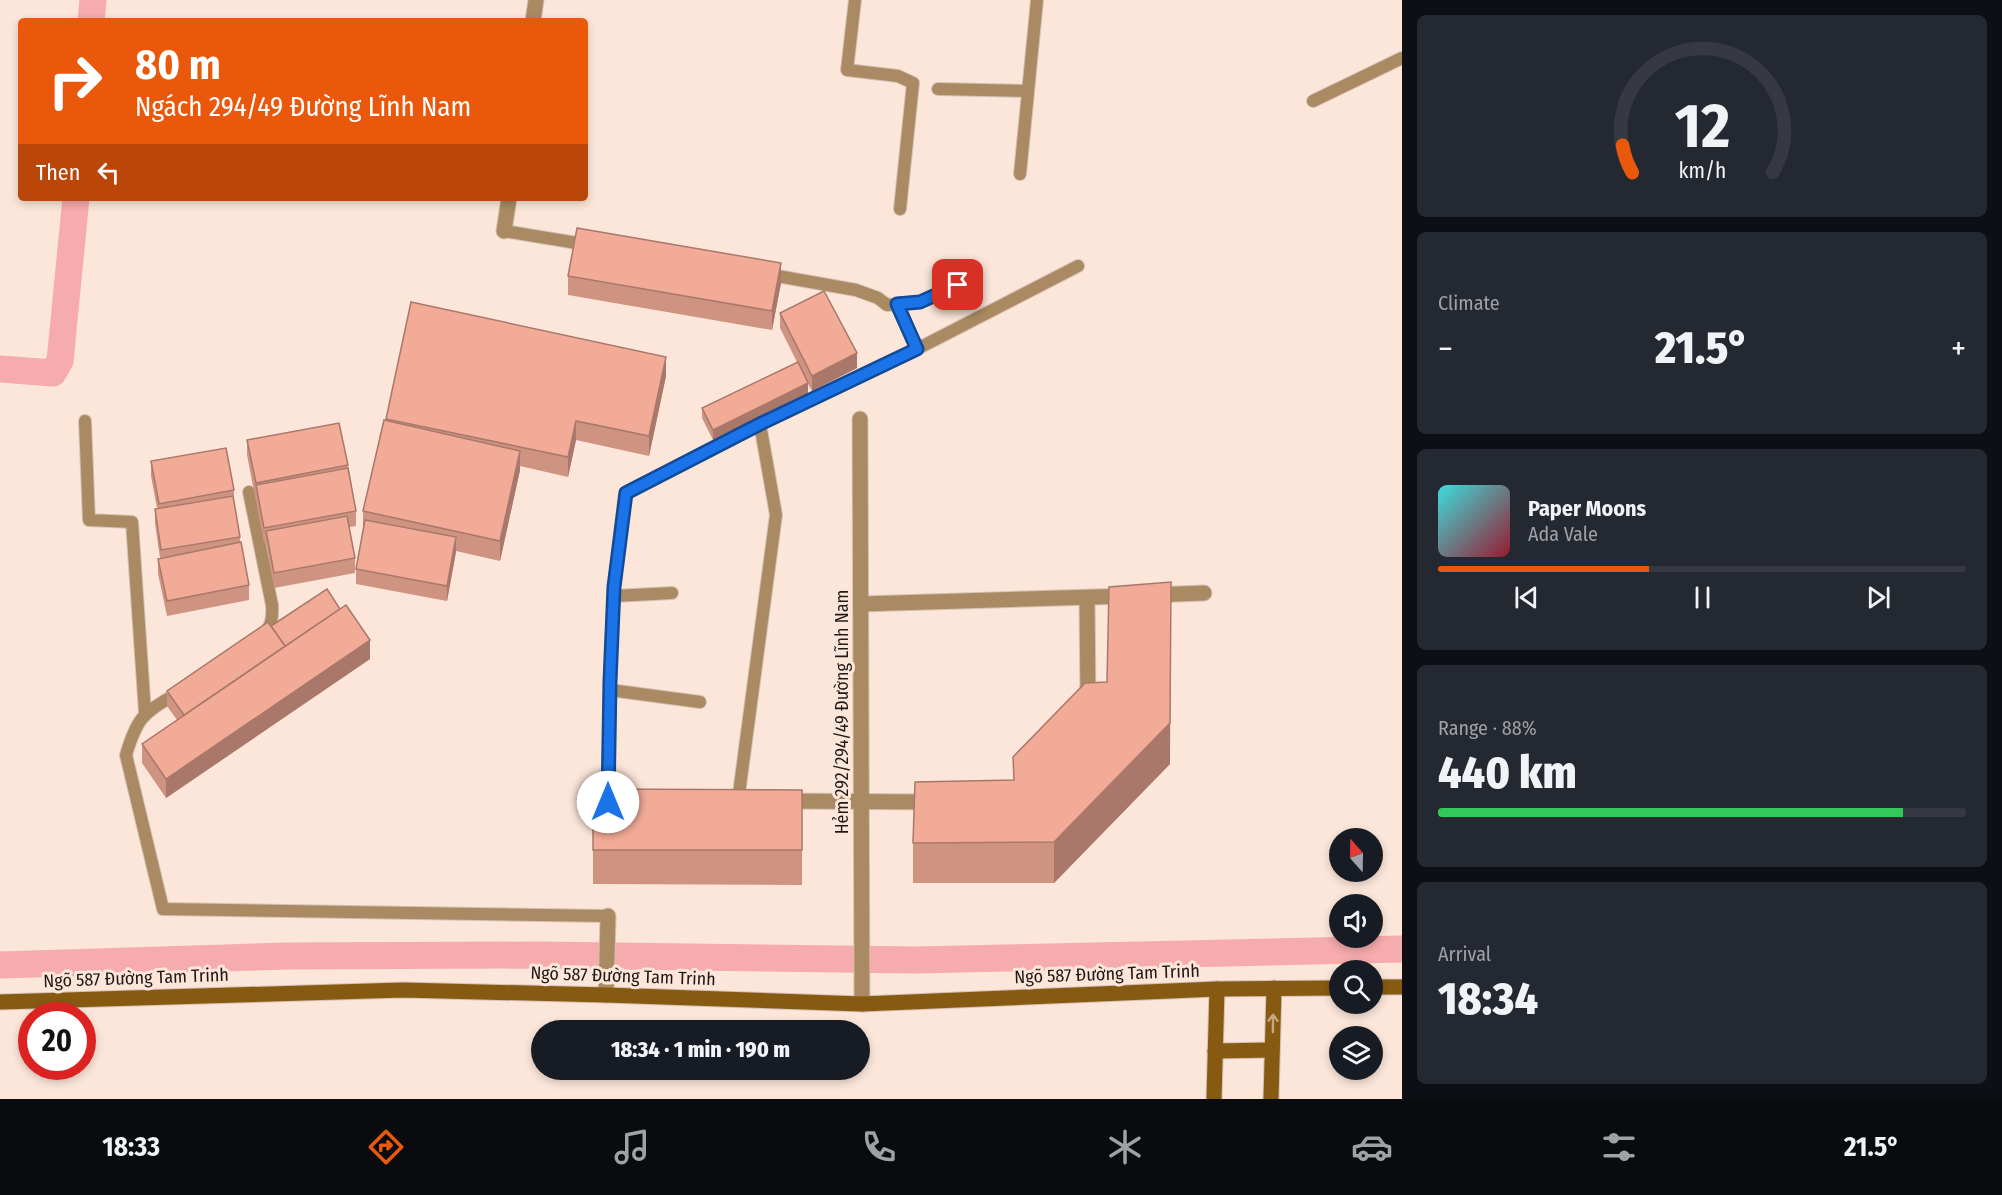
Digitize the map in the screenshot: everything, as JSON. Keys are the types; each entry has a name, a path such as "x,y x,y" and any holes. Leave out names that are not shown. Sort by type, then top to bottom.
{"street":[{"path":"533,18 536,0"},
{"path":"504,231 509,201"},
{"name":"Hẻm 292/294/49 Đường Lĩnh Nam","path":"860,420 862,1004"},
{"path":"861,604 1204,593"},
{"path":"1087,598 1088,713"},
{"path":"771,801 944,802"},
{"path":"606,995 608,916"},
{"name":"Ngõ 587 Đường Tam Trinh","path":"0,1002 403,990 862,1004 1217,989 1329,987"},
{"path":"1383,987 1402,987"},
{"path":"1271,1099 1274,988"},
{"path":"1214,1099 1217,989"},
{"path":"1215,1051 1272,1050"}],"lane":[{"path":"855,0 847,70 898,76 913,83 900,209"},
{"path":"1020,174 1037,0"},
{"path":"1313,101 1402,58"},
{"path":"938,89 1028,91"},
{"path":"504,231 598,246"},
{"path":"609,802 614,596 626,493 760,424 917,349 1078,266"},
{"path":"750,272 856,290 878,298 887,305 920,302 958,285"},
{"path":"897,304 917,349"},
{"path":"85,421 89,520 132,522 145,713"},
{"path":"738,801 776,515 760,424"},
{"path":"249,492 273,619 270,627 260,639 251,645"},
{"path":"614,596 672,593"},
{"path":"193,682 145,713 133,730 126,754 163,909 608,916"},
{"path":"610,690 700,702"}],"building":[{"path":"577,228 781,263 772,311 568,276"},
{"path":"824,291 857,353 812,376 780,313"},
{"path":"411,302 666,357 649,436 576,421 568,457 386,419"},
{"path":"798,362 808,383 713,430 702,408"},
{"path":"384,420 520,451 500,541 363,511"},
{"path":"339,423 348,465 256,483 247,440"},
{"path":"226,448 234,490 159,504 151,461"},
{"path":"348,468 356,511 264,528 256,485"},
{"path":"233,496 240,537 161,550 155,509"},
{"path":"347,516 355,558 274,573 266,531"},
{"path":"365,520 456,537 447,586 356,569"},
{"path":"241,542 249,585 167,601 158,559"},
{"path":"1171,582 1170,723 1054,842 913,843 915,782 1014,780 1013,757 1085,683 1107,682 1109,587"},
{"path":"327,589 340,609 285,646 271,626"},
{"path":"346,605 370,640 166,779 142,744"},
{"path":"268,622 285,646 184,715 167,691"},
{"path":"593,789 802,790 802,850 593,850"}],"waterway":[{"path":"91,18 93,0"},
{"path":"0,369 53,373 60,361 76,201"},
{"path":"0,965 286,956 540,955 916,960 1402,949"}],"route":[{"path":"608,802 614,587 626,493 760,424 917,349 897,304 920,302 958,285"}]}
